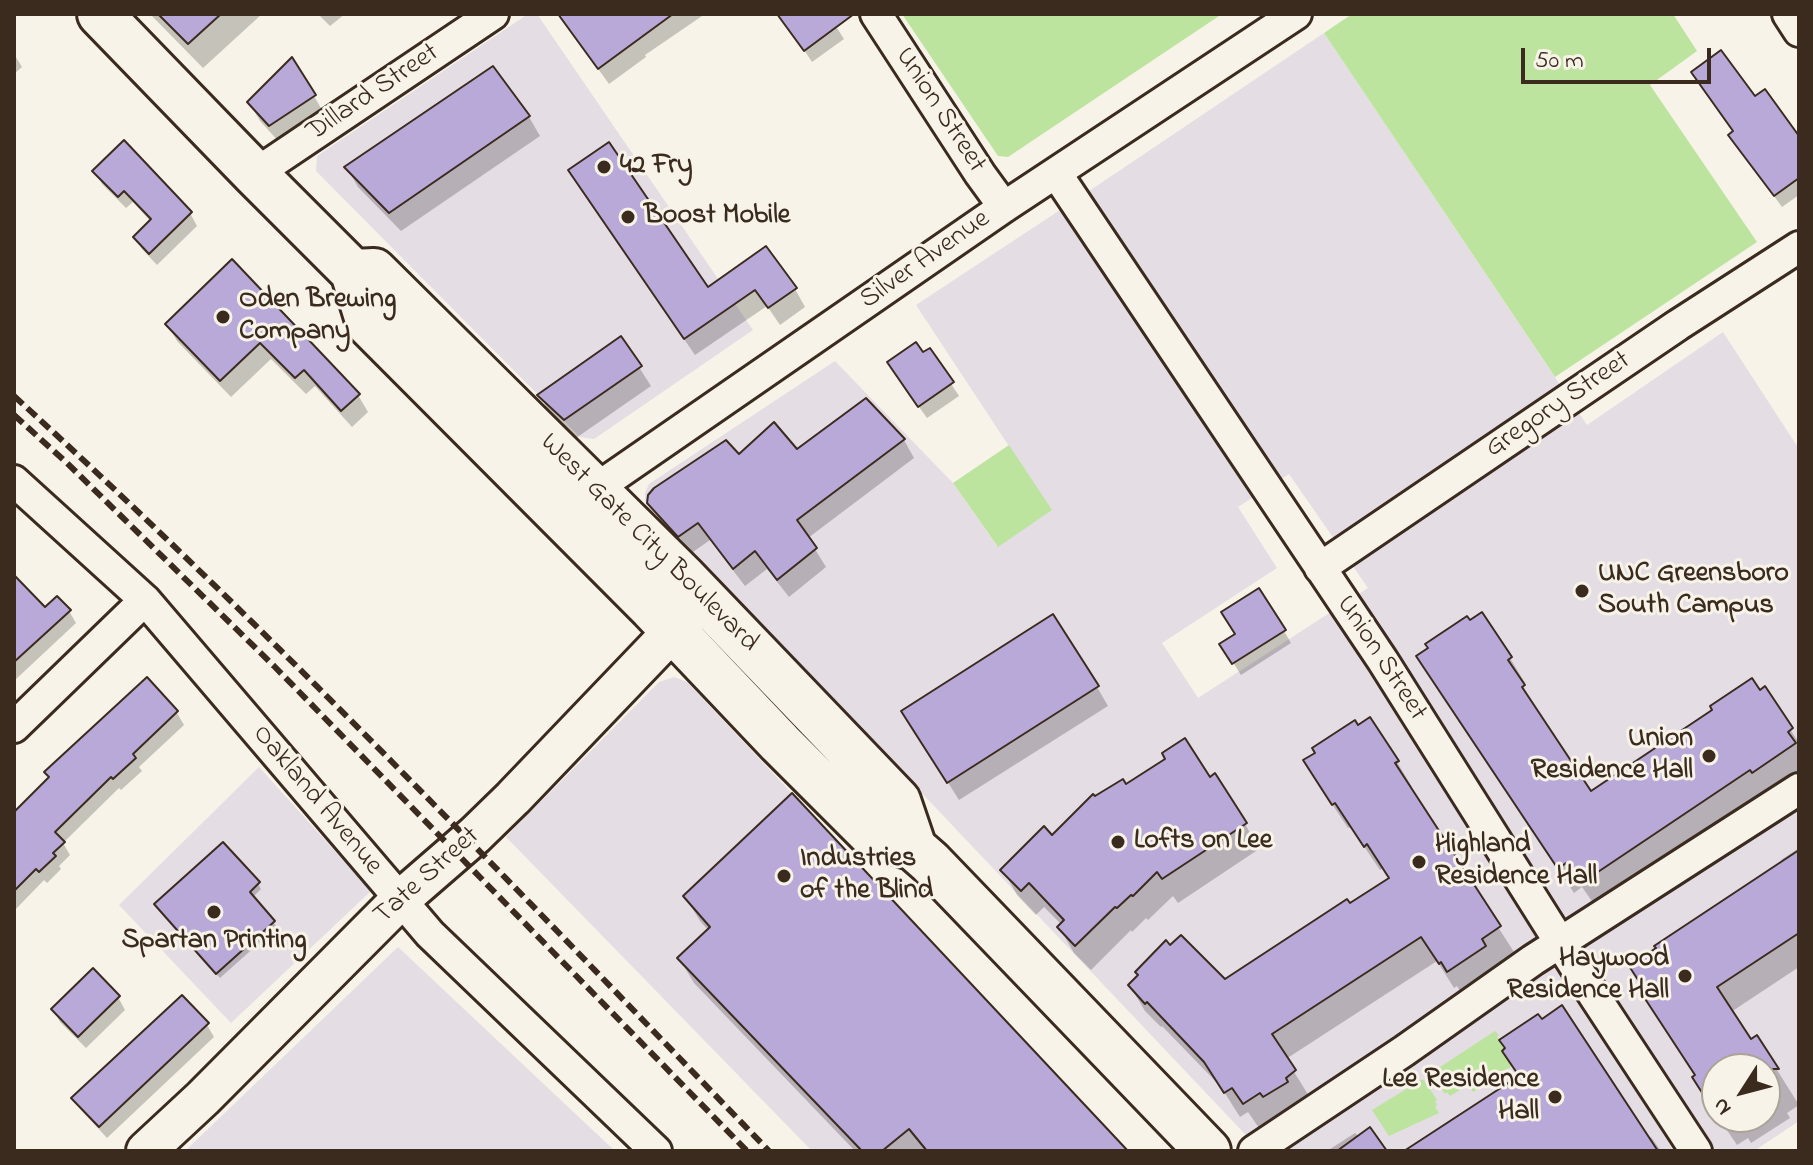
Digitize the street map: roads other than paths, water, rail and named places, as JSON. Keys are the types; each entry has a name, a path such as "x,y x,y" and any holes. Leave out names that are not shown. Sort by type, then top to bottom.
{"main road":[{"name":"West Gate City Boulevard","path":"100,14 353,272 369,324 560,514 870,833 914,848 930,862 1208,1151"},
{"name":"West Gate City Boulevard","path":"353,272 374,271 704,599 898,801 914,848"}],"street":[{"name":"Dillard Street","path":"255,174 493,14"},
{"name":"Union Street","path":"876,14 1004,207"},
{"name":"Silver Avenue","path":"560,514 1004,207 1296,14"},
{"path":"1788,14 1799,31"},
{"name":"Union Street","path":"1056,173 1383,661 1560,943 1696,1151"},
{"name":"Gregory Street","path":"1320,568 1678,325 1799,247"},
{"name":"Oakland Avenue","path":"14,481 145,600 430,934 656,1151"},
{"name":"Tate Street","path":"146,1151 400,900 513,798 704,599"},
{"path":"14,727 145,600"},
{"path":"1254,1151 1560,943 1799,789"}],"railway":[{"path":"14,396 303,673 769,1151"},
{"path":"14,415 274,666 747,1151"}],"place":[{"name":"42 Fry","path":"604,167"},
{"name":"Boost Mobile","path":"628,217"},
{"name":"Oden Brewing Company","path":"223,317"},
{"name":"UNC Greensboro South Campus","path":"1582,591"},
{"name":"Union Residence Hall","path":"1709,756"},
{"name":"Lofts on Lee","path":"1118,842"},
{"name":"Highland Residence Hall","path":"1419,862"},
{"name":"Industries of the Blind","path":"784,876"},
{"name":"Spartan Printing","path":"214,912"},
{"name":"Haywood Residence Hall","path":"1685,976"},
{"name":"Lee Residence Hall","path":"1555,1097"}]}
